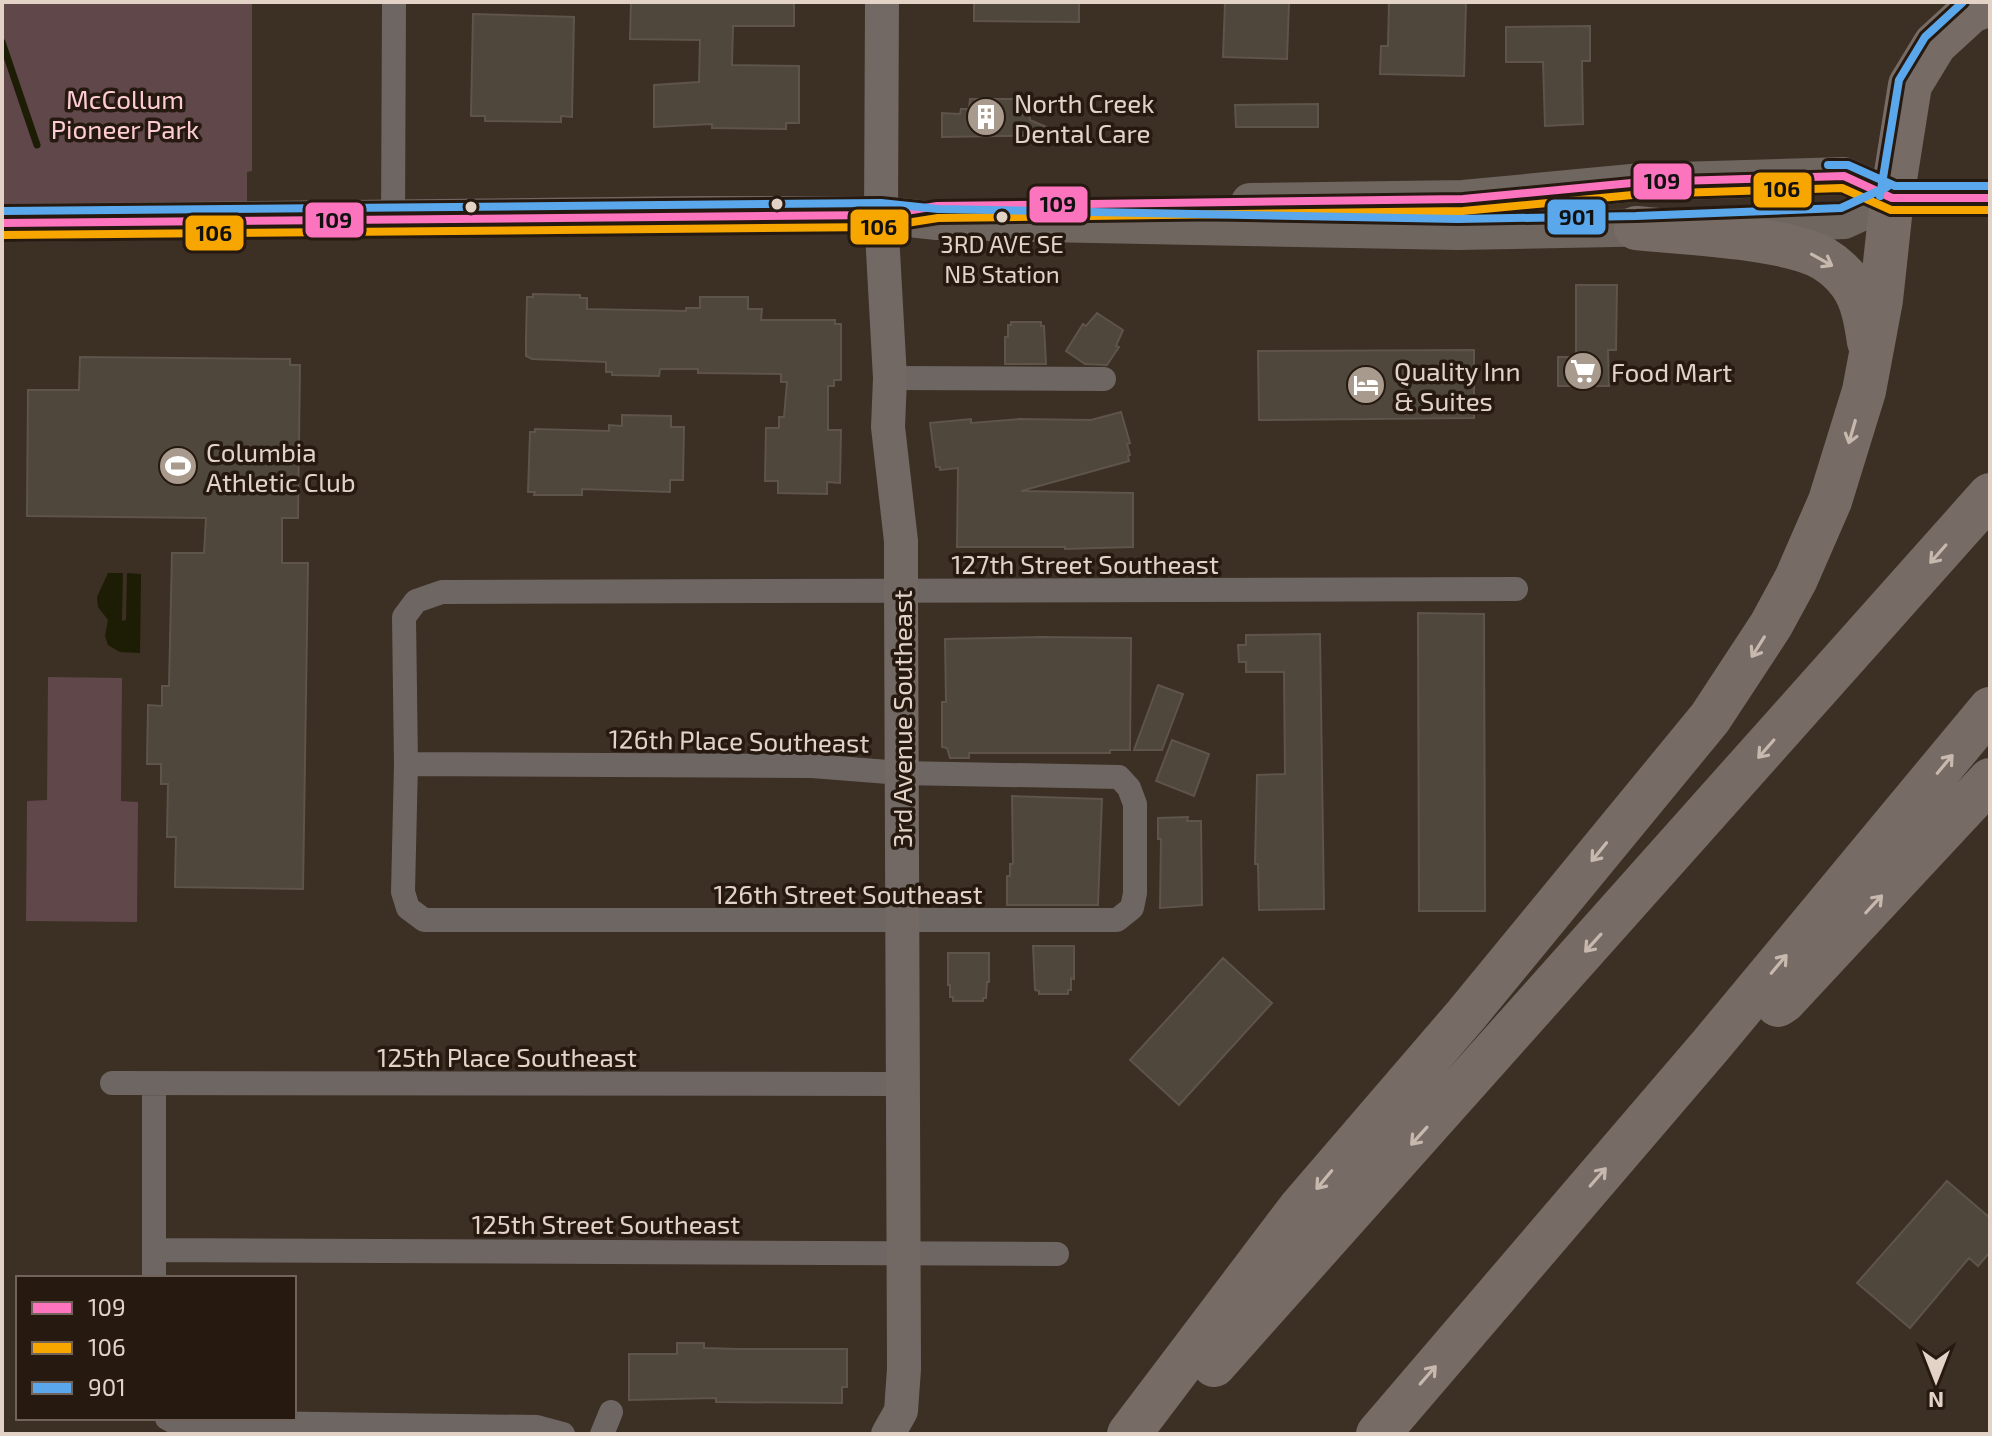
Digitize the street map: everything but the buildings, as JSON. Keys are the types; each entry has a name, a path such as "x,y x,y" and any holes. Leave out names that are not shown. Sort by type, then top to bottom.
{"highway":[{"path":"1129,1434 1300,1208 1495,979 1710,718 1778,613 1816,535 1844,463 1871,357 1910,85 1935,44 1971,11 1990,4"},
{"path":"1636,228 1768,243 1823,258 1841,272 1860,299 1871,357"},
{"path":"1152,1434 1990,495"},
{"path":"1378,1434 1711,1045 1990,709"},
{"path":"1711,1045 1784,1001 1990,780"}],"main road":[{"path":"881,215 937,206 1463,199 1642,182 1844,176 1892,198"},
{"path":"2,223 881,215 937,221 1458,231 1844,220 1892,198 1990,198"},
{"path":"1294,228 1325,216 1430,215 1463,199"}],"street":[{"path":"393,220 394,2"},
{"name":"3rd Avenue Southeast","path":"882,2 881,215 890,378 888,427 901,541 904,1252 901,1411 888,1434"},
{"path":"890,378 1104,379"},
{"name":"127th Street Southeast","path":"406,764 404,617 416,601 442,592 1516,589"},
{"name":"126th Place Southeast","path":"406,764 812,766 901,773 1119,777"},
{"name":"126th Street Southeast","path":"406,764 403,892 408,908 424,920 1117,920 1132,908 1135,893 1135,804 1129,788 1119,777"},
{"name":"125th Place Southeast","path":"112,1083 902,1084"},
{"path":"154,1084 154,1276"},
{"name":"125th Street Southeast","path":"155,1250 1057,1254"},
{"path":"170,1420 537,1427 563,1434"}],"green space":[{"name":"McCollum Pioneer Park","path":"2,2 252,2 252,171 247,172 247,220 2,223"},
{"path":"48,677 122,678 121,801 138,802 137,922 26,921 27,801 47,800"}],"shaded area":[{"path":"108,573 123,573 122,621 126,620 127,573 141,574 140,653 120,652 108,645 105,636 108,620 98,607 97,597"}],"waterway":[{"path":"2,42 37,145"}],"transit line":[{"name":"901","path":"1880,196 1899,80 1925,37 1963,2"},
{"name":"901","path":"1828,165 1848,165 1895,186 1990,186"},
{"name":"109","path":"2,223 881,215 937,206 1463,199 1642,182 1844,176 1892,198 1990,198"},
{"name":"901","path":"2,211 881,203 938,209 1458,219 1841,208 1887,187"},
{"name":"106","path":"2,235 881,227 938,218 1463,211 1643,194 1842,188 1891,210 1990,210"}],"place":[{"name":"North Creek Dental Care","path":"986,117"},
{"name":"3RD AVE SE NB Station","path":"1002,217"},
{"name":"Food Mart","path":"1583,371"},
{"name":"Quality Inn & Suites","path":"1366,385"},
{"name":"Columbia Athletic Club","path":"178,466"}]}
